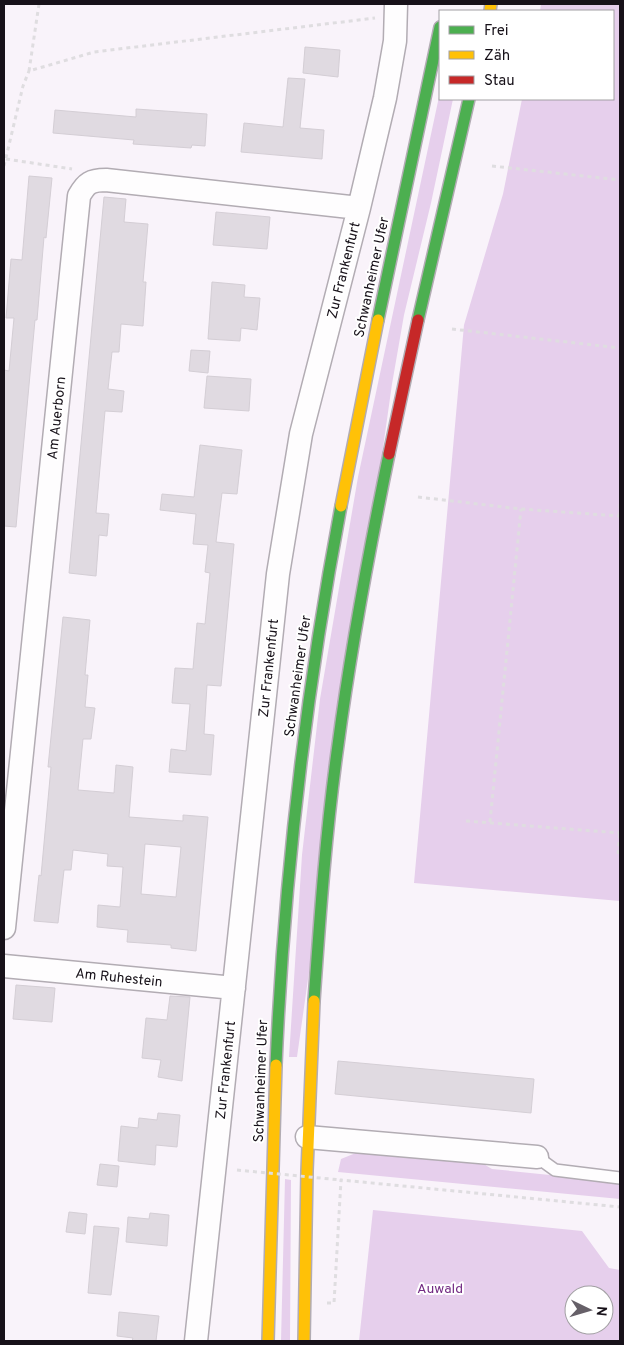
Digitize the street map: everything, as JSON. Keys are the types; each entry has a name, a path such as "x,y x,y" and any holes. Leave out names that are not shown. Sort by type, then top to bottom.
{"main road":[{"name":"Schwanheimer Ufer","path":"268,1341 273,1120 278,1013 290,855 305,724 318,630 344,484 373,338 439,32"},
{"path":"304,1341 307,1137 320,913 336,761 371,541 469,100"}],"street":[{"name":"Zur Frankenfurt","path":"196,1341 278,574 301,434 360,208 387,88 395,41 396,10"},
{"path":"90,181 106,180 360,208"},
{"name":"Am Auerborn","path":"4,928 80,196 84,187 90,181"},
{"name":"Am Ruhestein","path":"4,966 234,988"},
{"path":"307,1137 537,1157"}],"lane":[{"path":"537,1157 555,1170 620,1178"}],"path":[{"path":"4,166 23,86 29,71 39,4"},
{"path":"29,71 94,52 396,10"},
{"path":"6,159 75,169 90,181"},
{"path":"492,166 620,180"},
{"path":"452,329 620,348"},
{"path":"418,496 521,509 620,516 620,503"},
{"path":"490,822 521,509"},
{"path":"466,820 620,833 618,854"},
{"path":"237,1170 620,1208"},
{"path":"334,1302 341,1180"}],"green space":[{"path":"541,4 620,4 620,901 414,883 464,325 503,194 522,100 614,100 614,10 540,10"},
{"path":"439,97 439,100 453,100 431,203 404,315 392,384 297,1057 289,1057 302,855 320,699 358,477"},
{"path":"368,1148 465,1153 492,1169 619,1182 620,1199 338,1172 341,1159"},
{"path":"285,1179 291,1180 290,1341 281,1341"},
{"name":"Auwald","path":"373,1210 582,1231 609,1268 620,1270 620,1341 359,1341"}],"building":[{"path":"305,47 340,50 338,77 303,73"},
{"path":"288,78 305,79 300,128 324,130 322,159 241,152 244,123 283,127"},
{"path":"136,109 207,114 205,146 192,145 191,148 133,144 134,140 53,133 55,110 136,117"},
{"path":"29,176 52,178 46,238 44,237 37,320 35,320 16,527 4,526 4,370 9,371 14,318 6,318 11,259 22,260"},
{"path":"104,197 126,199 124,222 148,224 143,282 146,282 143,326 121,324 119,352 112,352 108,389 124,391 122,412 105,411 96,513 109,514 107,536 99,535 96,576 69,573"},
{"path":"216,212 270,217 267,249 213,245"},
{"path":"212,282 245,285 244,297 260,298 257,330 241,328 240,341 208,339"},
{"path":"191,350 210,351 208,373 189,371"},
{"path":"207,376 251,379 249,411 204,408"},
{"path":"200,445 242,450 237,494 222,493 216,542 234,544 221,686 207,685 204,734 214,735 211,775 169,772 171,749 186,751 190,704 172,703 175,668 193,669 197,623 205,624 210,573 205,572 208,545 193,544 196,514 160,510 162,494 194,497"},
{"path":"63,617 90,620 85,675 88,675 85,707 95,708 91,739 83,739 78,790 114,793 116,765 133,767 129,817 183,821 183,815 208,817 196,951 171,948 171,945 127,942 128,930 97,927 98,905 120,907 123,867 107,866 108,854 73,850 71,870 64,870 58,923 34,921 39,875 41,876 51,767 48,767","holes":["145,844 181,847 176,897 141,894"]},
{"path":"16,985 55,988 52,1022 13,1019"},
{"path":"170,996 190,997 182,1081 158,1077 161,1060 142,1058 146,1018 167,1020"},
{"path":"338,1061 534,1079 531,1113 335,1094"},
{"path":"158,1113 180,1115 177,1147 156,1145 155,1165 118,1161 121,1126 138,1128 139,1118 157,1120"},
{"path":"100,1164 119,1166 117,1187 97,1185"},
{"path":"69,1212 87,1214 85,1234 66,1232"},
{"path":"150,1213 169,1215 167,1246 126,1242 128,1217 149,1219"},
{"path":"94,1226 119,1228 111,1295 88,1293"},
{"path":"119,1312 159,1316 156,1341 132,1341 133,1338 117,1336"}],"traffic: fast":[{"path":"378,320 439,32"},
{"path":"418,320 469,100"},
{"path":"314,1001 321,905 338,745 361,599 389,454"},
{"path":"276,1065 285,924 298,784 317,645 341,506"}],"traffic: slow":[{"path":"490,10 491,4"},
{"path":"341,506 378,320"},
{"path":"304,1341 307,1171 314,1001"},
{"path":"268,1341 276,1065"}],"traffic: jam":[{"path":"389,454 418,320"}]}
